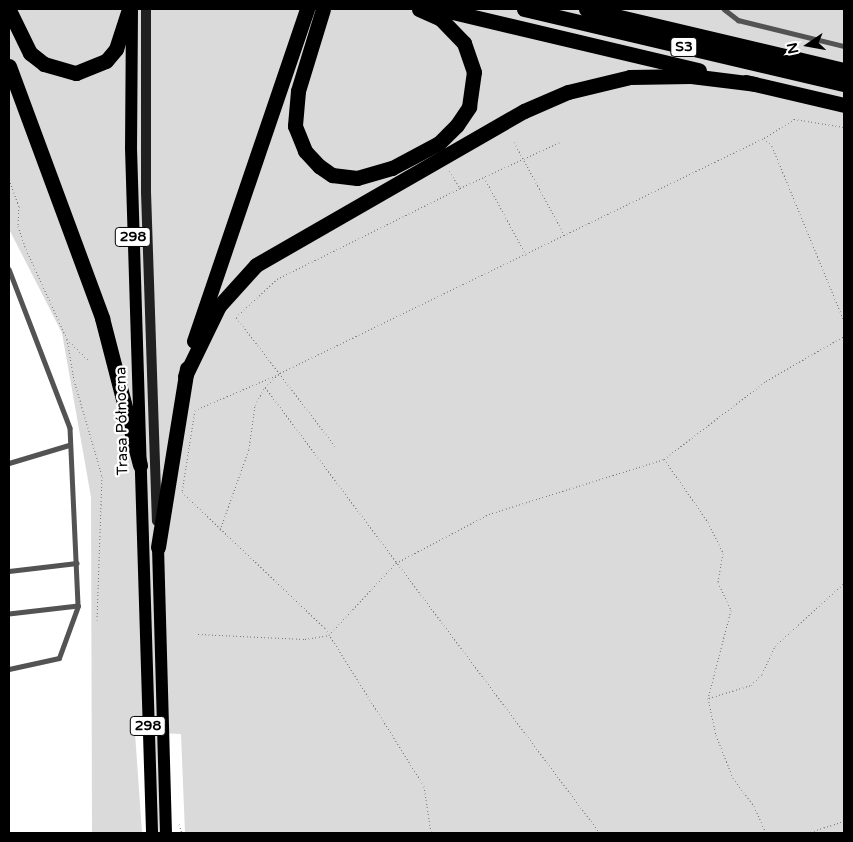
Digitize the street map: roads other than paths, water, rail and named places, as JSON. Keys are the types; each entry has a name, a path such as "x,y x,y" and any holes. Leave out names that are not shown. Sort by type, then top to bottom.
{"highway":[{"path":"9,10 30,53 44,64 76,73 92,69 111,55 130,9"},
{"path":"158,547 185,376 207,300 307,9"},
{"path":"323,9 298,90 295,126 305,151 318,166 332,175 357,178 392,168 439,143 457,125 468,107 474,72 464,42 441,19 419,9"},
{"path":"440,9 844,105"},
{"name":"S3","path":"524,9 844,84"},
{"name":"S3","path":"586,9 844,70"},
{"path":"600,9 618,16"},
{"path":"9,66 102,318 140,465"},
{"path":"185,376 219,306 256,265 524,111 568,92 630,77 691,76 755,84"}],"main road":[{"name":"Trasa Północna","path":"130,9 131,148 152,833"},
{"name":"Trasa Północna","path":"158,547 166,833"}],"street":[{"name":"Trasa Północna","path":"146,9 146,182 158,547"}],"lane":[{"path":"724,9 738,20 844,46"},
{"path":"9,269 70,428 69,445 78,606 59,658 9,669"},
{"path":"9,463 69,445"},
{"path":"9,571 77,563"},
{"path":"9,614 78,606"}]}
